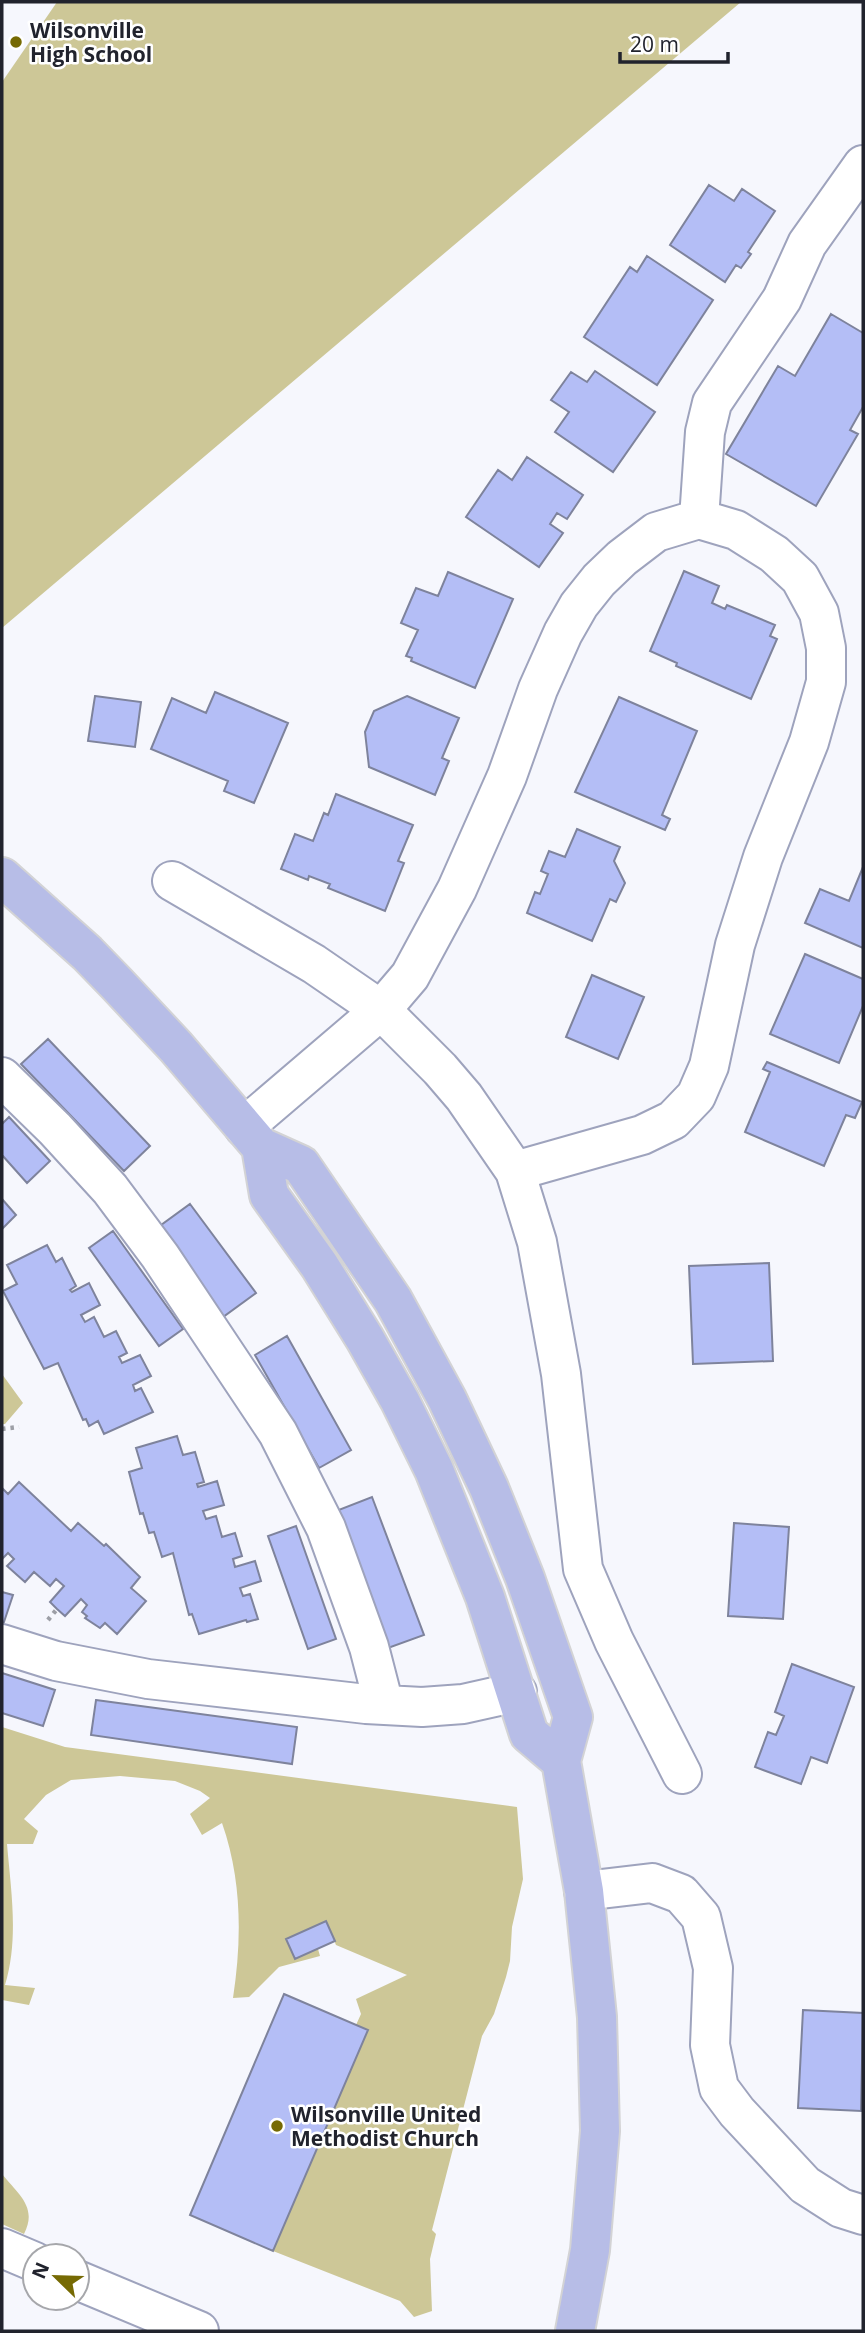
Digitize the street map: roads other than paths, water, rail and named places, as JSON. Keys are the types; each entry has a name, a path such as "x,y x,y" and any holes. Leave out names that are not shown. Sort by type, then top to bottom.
{"main road":[{"path":"2,877 87,953 118,985 176,1047 252,1137 301,1165 393,1300 489,1488 525,1578 573,1717 561,1761 584,1891 597,2017 600,2131 597,2194 575,2331"},
{"path":"252,1137 269,1195 319,1265 365,1339 434,1470 485,1597 529,1734 561,1761"}],"street":[{"path":"699,519 705,432 712,403 782,299 807,244 863,164"},
{"path":"252,1137 381,1010 410,976 457,889 507,776 538,689 579,605 599,580 622,558 656,532 699,519 736,530 774,554 800,578 819,613 826,648 826,682 809,742 763,857 735,945 709,1066 696,1096 673,1120 642,1136 515,1171"},
{"path":"172,881 314,964 381,1010 464,1097 515,1171 537,1242 561,1374 583,1569 614,1641 682,1774"},
{"path":"2,1077 110,1189 160,1256 278,1433 326,1528 369,1647 384,1705"},
{"path":"2,1644 56,1661 148,1679 384,1705 422,1707 463,1704 517,1692"},
{"path":"584,1891 652,1883 681,1894 701,1917 713,1969 710,2045 719,2088 737,2112 805,2185 841,2208 863,2215"},
{"path":"2,2248 21,2256"},
{"path":"91,2286 199,2331"}],"place":[{"name":"Wilsonville High School","path":"16,42"},
{"name":"Wilsonville United Methodist Church","path":"277,2126"}]}
